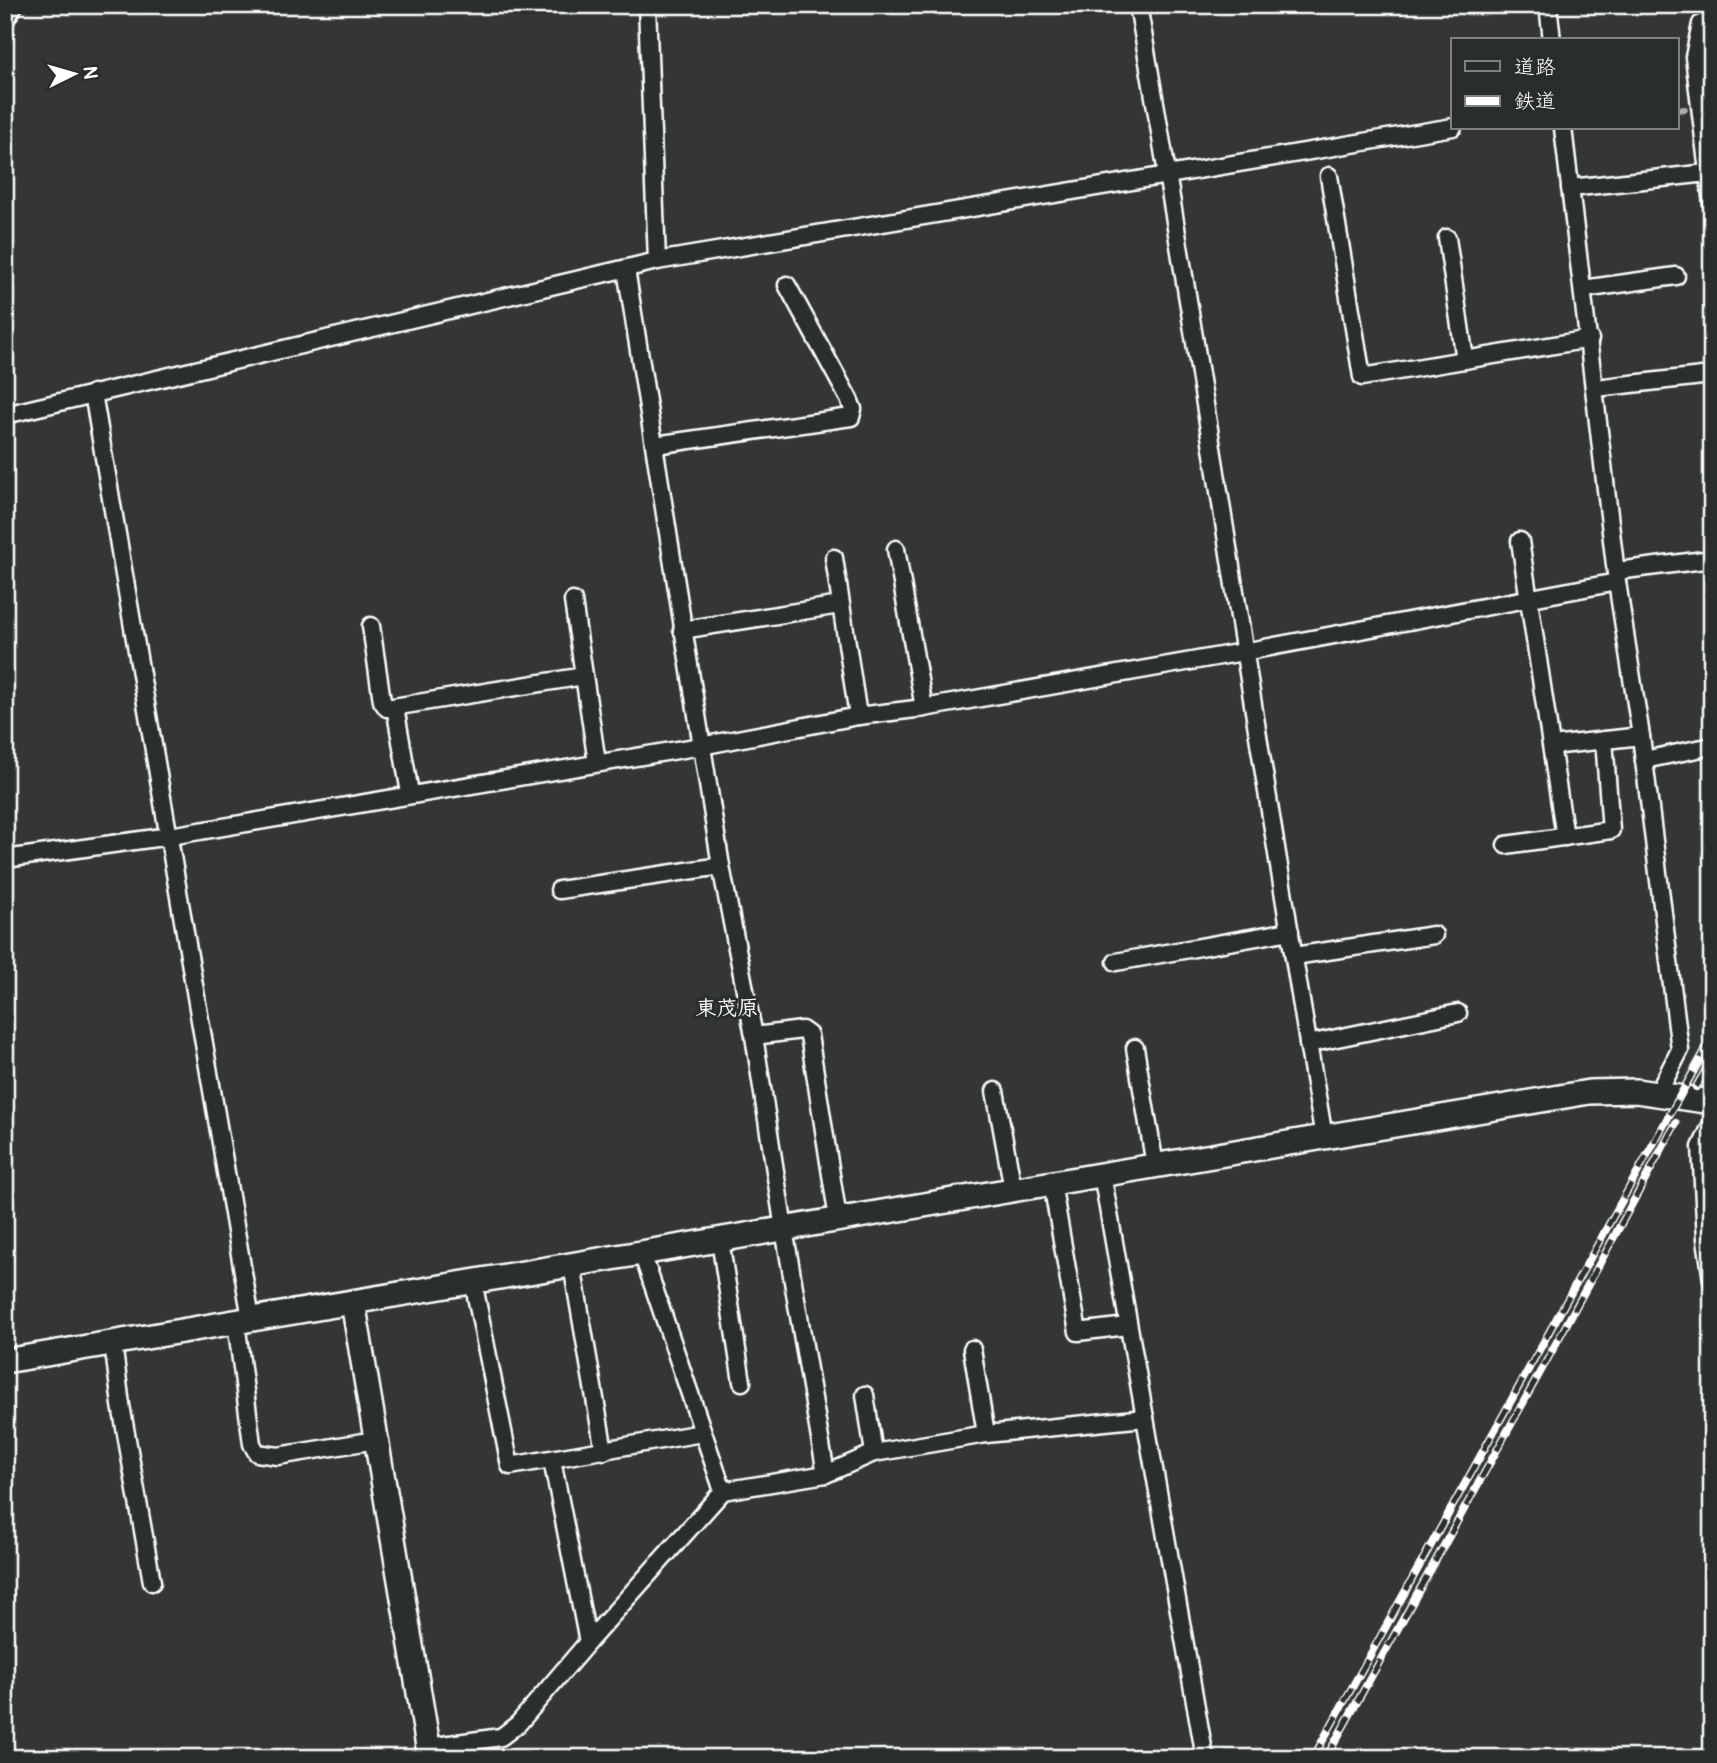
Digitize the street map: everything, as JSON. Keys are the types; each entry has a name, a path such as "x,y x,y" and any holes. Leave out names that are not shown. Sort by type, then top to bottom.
{"street":[{"path":"648,5 657,261"},
{"path":"1138,5 1324,1137"},
{"path":"1548,5 1552,38"},
{"path":"1712,20 1701,24 1694,57 1712,204"},
{"path":"5,415 657,261 1451,127"},
{"path":"1563,130 1617,577 1641,736 1680,1050 1658,1093"},
{"path":"1570,188 1708,173"},
{"path":"1329,176 1362,377 1590,339"},
{"path":"1447,238 1465,360"},
{"path":"626,269 701,746 754,1036 826,1474"},
{"path":"1583,289 1676,276"},
{"path":"654,445 851,417 853,409 849,399 787,285"},
{"path":"1595,388 1702,376"},
{"path":"93,393 170,836 244,1320 252,1444 257,1453 278,1456 376,1440"},
{"path":"1520,541 1565,837"},
{"path":"897,550 924,708"},
{"path":"834,558 858,716"},
{"path":"5,859 170,836 1243,652 1530,599 1617,577 1712,559"},
{"path":"573,601 597,763"},
{"path":"682,630 840,606"},
{"path":"371,626 382,701 387,708 584,676"},
{"path":"395,707 410,793"},
{"path":"1552,746 1641,736"},
{"path":"1507,845 1612,830 1604,740"},
{"path":"1644,760 1712,746"},
{"path":"559,890 721,866"},
{"path":"1116,962 1290,931"},
{"path":"1294,956 1434,934"},
{"path":"1308,1044 1458,1013"},
{"path":"754,1036 802,1030 809,1035 838,1219"},
{"path":"1135,1048 1155,1165"},
{"path":"995,1091 1013,1189"},
{"path":"5,1361 1588,1092 1636,1091 1712,1102"},
{"path":"1712,1123 1701,1147 1712,1280"},
{"path":"1102,1174 1205,1758"},
{"path":"1052,1183 1078,1332 1127,1326"},
{"path":"719,1240 742,1382"},
{"path":"642,1253 723,1491"},
{"path":"572,1265 604,1451"},
{"path":"474,1281 509,1466 702,1433"},
{"path":"353,1302 429,1752 501,1737 519,1724 588,1642 723,1491 826,1474 874,1453 986,1434 1145,1418"},
{"path":"113,1343 152,1582"},
{"path":"972,1349 986,1434"},
{"path":"865,1395 874,1453"},
{"path":"552,1460 588,1642"}],"lane":[{"path":"5,28 19,5"}],"shaded area":[{"path":"1712,1027 1712,1091 1679,1085"}],"waterway":[{"path":"1678,110 1685,109"}],"railway":[{"path":"1313,1758 1712,1038"},
{"path":"1696,1087 1712,1059"},
{"path":"1326,1758 1676,1123"}],"district":[{"name":"東茂原","path":"727,1008"}]}
